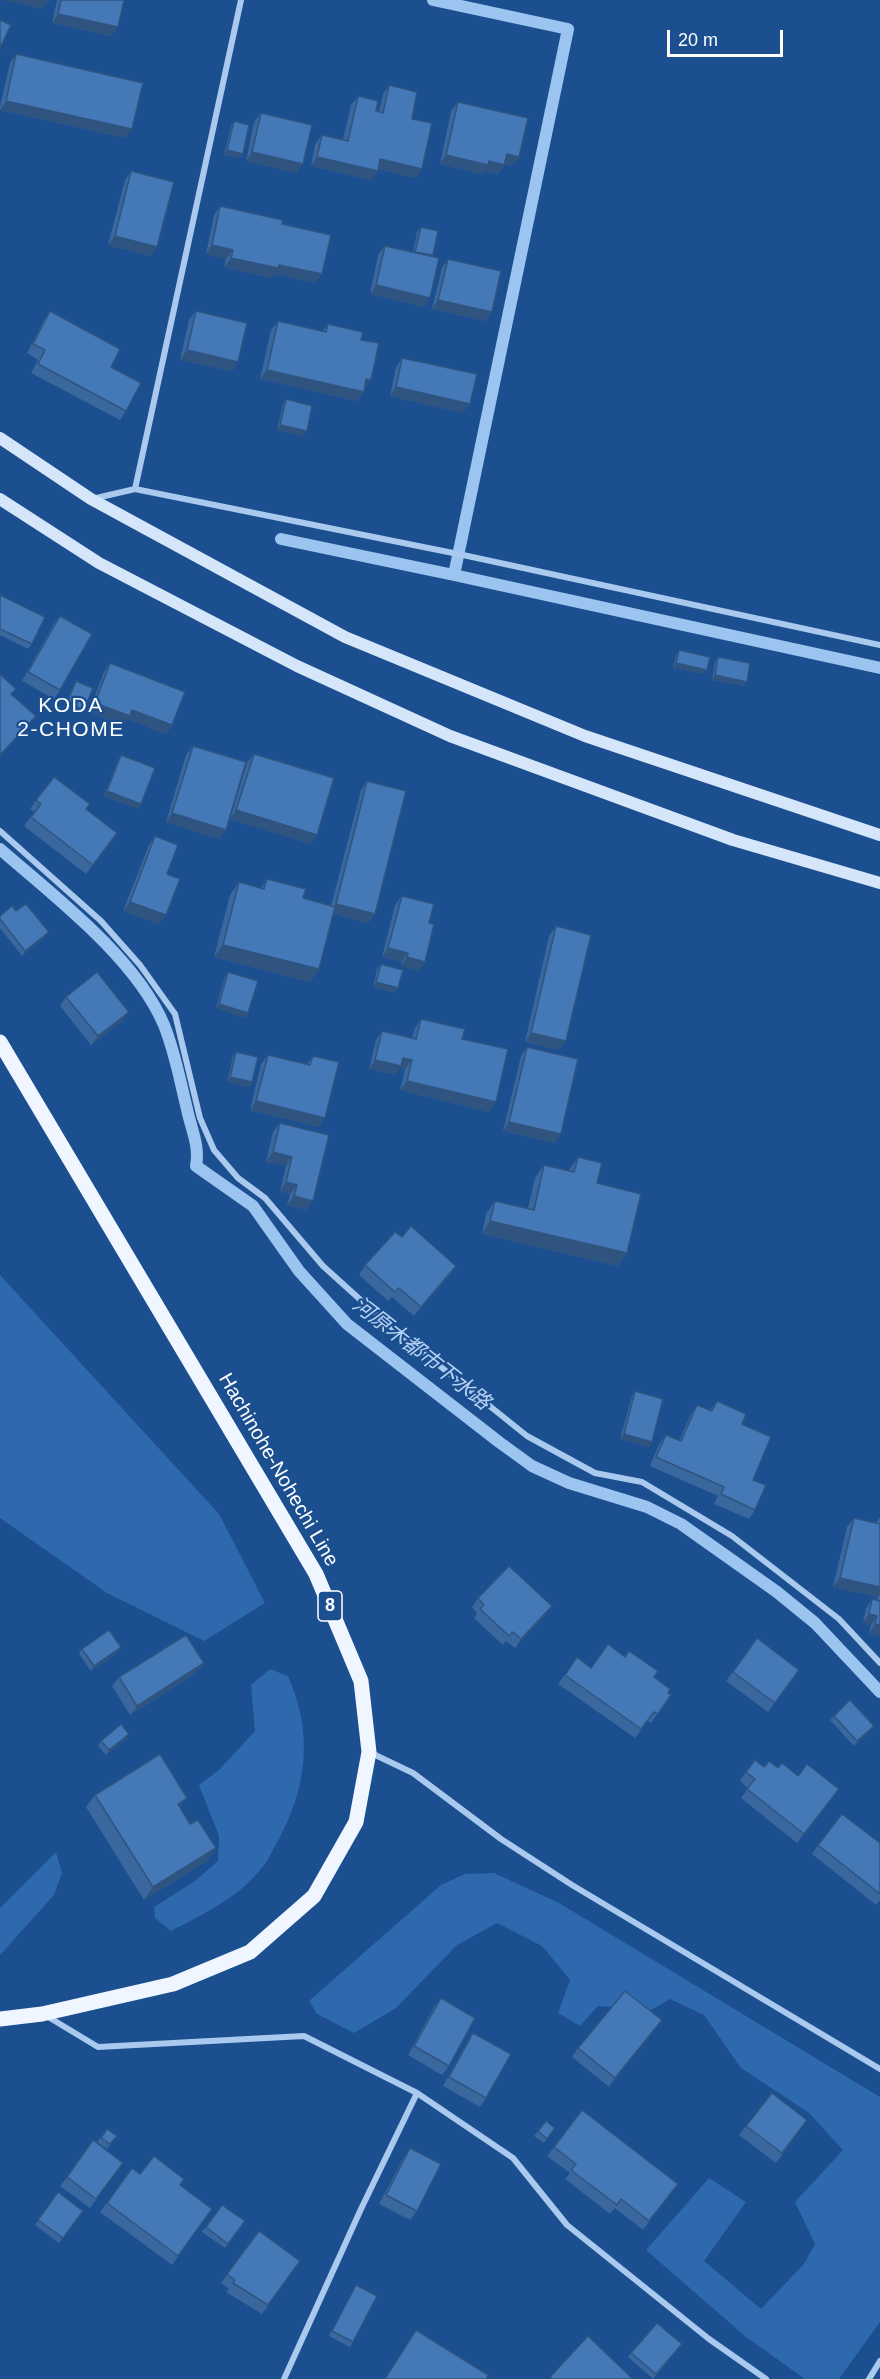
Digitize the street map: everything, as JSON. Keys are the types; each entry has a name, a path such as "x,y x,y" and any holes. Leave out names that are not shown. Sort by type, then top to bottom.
{"main road":[{"name":"Hachinohe-Nohechi Line","path":"0,1042 316,1574 361,1681 369,1752 356,1822 314,1896 250,1952 173,1984 42,2014 0,2019"}],"street":[{"path":"135,489 241,0"},
{"path":"0,438 91,499 345,637 585,736 880,835"},
{"path":"91,499 135,489 463,555 880,645"},
{"path":"0,499 99,563 297,666 450,736 733,840 880,883"},
{"path":"0,831 101,921 140,965 175,1014 200,1118 214,1150 238,1178 264,1198 323,1266 385,1322 527,1436 595,1473 642,1482 732,1536 839,1619 880,1663"},
{"path":"369,1752 413,1773 501,1839 572,1885 880,2069"},
{"path":"42,2014 98,2047 304,2036 417,2093 513,2158 567,2225 709,2339 766,2379"},
{"path":"284,2379 417,2093"},
{"path":"869,2379 880,2361"}],"shaded area":[{"path":"0,1275 219,1514 265,1603 204,1641 107,1593 0,1518"},
{"path":"270,1669 288,1676 301,1719 304,1741 303,1762 294,1804 269,1858 252,1879 231,1897 171,1931 155,1918 154,1907 195,1881 218,1861 219,1836 199,1785 219,1770 255,1731 251,1685"},
{"path":"56,1852 62,1873 54,1895 0,1955 0,1908"},
{"path":"494,1873 559,1903 880,2097 880,2322 839,2379 805,2379 746,2337 646,2250 709,2178 746,2202 704,2261 761,2309 804,2264 815,2244 795,2202 843,2150 809,2113 741,2068 704,2015 670,1999 651,2010 598,2006 580,2026 558,2013 570,1980 542,1946 497,1923 457,1945 396,2008 354,2033 317,2014 309,2001 441,1885 465,1874"}],"building":[{"path":"61,0 124,0 118,27 58,14"},
{"path":"0,20 11,25 0,48"},
{"path":"16,54 143,83 132,129 6,101"},
{"path":"389,85 417,92 412,119 432,123 422,169 380,159 378,171 317,157 322,135 348,141 358,96 378,101 376,111 383,113"},
{"path":"458,102 528,118 519,157 507,154 504,165 489,161 488,165 446,155"},
{"path":"261,113 312,125 303,164 252,152"},
{"path":"234,121 249,125 243,154 227,150"},
{"path":"131,171 174,182 157,247 115,236"},
{"path":"220,206 283,220 282,224 331,235 322,274 231,258 233,250 212,245"},
{"path":"421,227 438,231 433,255 415,252"},
{"path":"385,246 439,258 430,298 376,285"},
{"path":"448,259 501,271 492,312 438,300"},
{"path":"50,311 120,349 111,367 141,383 126,411 38,364 45,350 33,344"},
{"path":"196,311 247,323 238,362 187,350"},
{"path":"278,321 326,332 328,324 363,332 361,340 379,343 371,380 366,379 364,392 267,370"},
{"path":"402,358 477,374 470,404 396,387"},
{"path":"286,399 312,406 307,431 280,425"},
{"path":"0,595 45,617 32,644 0,629"},
{"path":"60,616 92,634 60,690 28,672"},
{"path":"679,650 710,657 707,670 676,663"},
{"path":"718,657 750,663 747,682 715,675"},
{"path":"110,663 185,692 172,725 132,710 130,716 95,703"},
{"path":"0,674 16,689 11,694 36,716 0,755"},
{"path":"76,681 93,688 84,710 67,703"},
{"path":"193,746 246,762 226,830 172,813"},
{"path":"254,754 334,778 317,835 236,810"},
{"path":"121,755 155,768 141,804 107,791"},
{"path":"54,777 90,804 86,809 117,833 93,865 31,817 41,804 36,800"},
{"path":"367,781 406,791 375,914 336,904"},
{"path":"155,836 178,845 167,874 180,879 166,915 130,902"},
{"path":"267,879 306,889 303,898 335,907 319,969 223,945 239,882 264,889"},
{"path":"402,896 434,904 429,923 434,924 425,962 407,957 408,953 388,948"},
{"path":"26,904 49,932 25,951 0,916 12,906 16,911"},
{"path":"556,926 591,935 566,1041 531,1033"},
{"path":"381,964 403,970 398,988 376,982"},
{"path":"97,972 129,1012 98,1036 66,997"},
{"path":"228,972 258,981 248,1013 219,1004"},
{"path":"421,1019 465,1029 462,1039 508,1049 496,1102 407,1081 412,1060 403,1058 401,1066 375,1060 382,1031 416,1039"},
{"path":"527,1047 578,1059 561,1134 509,1122"},
{"path":"236,1052 258,1057 252,1082 230,1077"},
{"path":"268,1055 310,1065 313,1056 339,1062 325,1118 256,1101"},
{"path":"280,1123 329,1135 313,1201 294,1196 297,1185 286,1182 292,1157 273,1152"},
{"path":"578,1157 602,1163 597,1183 641,1194 627,1253 490,1221 495,1201 534,1210 544,1165 574,1172"},
{"path":"411,1226 456,1266 421,1307 399,1288 395,1292 365,1265 395,1232 402,1237"},
{"path":"635,1391 663,1399 652,1442 624,1434"},
{"path":"717,1401 746,1414 742,1424 771,1437 753,1480 766,1485 755,1510 721,1494 724,1487 656,1457 666,1435 681,1441 697,1405 712,1411"},
{"path":"854,1518 880,1524 880,1587 840,1578"},
{"path":"509,1566 552,1606 521,1639 513,1632 509,1636 480,1609 484,1605 478,1598"},
{"path":"872,1599 880,1601 880,1625 875,1624 877,1616 869,1614"},
{"path":"109,1630 121,1647 94,1666 82,1649"},
{"path":"186,1635 204,1663 137,1706 119,1677"},
{"path":"757,1638 799,1670 775,1703 733,1672"},
{"path":"608,1644 625,1657 629,1651 658,1671 654,1677 670,1689 668,1693 671,1695 658,1714 654,1712 641,1729 565,1675 577,1657 591,1668"},
{"path":"850,1700 874,1726 857,1741 834,1716"},
{"path":"121,1724 129,1734 109,1750 101,1741"},
{"path":"160,1754 187,1798 178,1804 190,1824 198,1820 216,1848 153,1887 95,1795"},
{"path":"755,1760 764,1767 769,1761 778,1768 782,1763 798,1776 807,1764 839,1789 804,1834 747,1789 755,1779 746,1772"},
{"path":"842,1814 880,1843 880,1894 818,1845"},
{"path":"625,1991 662,2020 615,2078 578,2048"},
{"path":"441,1998 475,2018 449,2066 414,2046"},
{"path":"473,2033 511,2054 486,2098 449,2077"},
{"path":"772,2093 807,2120 782,2153 746,2126"},
{"path":"582,2110 678,2184 649,2221 621,2199 617,2205 571,2170 576,2164 554,2147"},
{"path":"546,2121 555,2128 547,2139 538,2131"},
{"path":"107,2129 117,2136 110,2144 101,2138"},
{"path":"93,2140 123,2163 96,2199 67,2177"},
{"path":"410,2148 441,2164 417,2211 386,2195"},
{"path":"154,2156 184,2179 180,2185 212,2209 178,2256 107,2203 132,2168 140,2174"},
{"path":"58,2192 83,2211 63,2238 38,2220"},
{"path":"222,2205 245,2221 228,2244 206,2227"},
{"path":"259,2231 300,2261 268,2305 233,2283 235,2280 227,2274"},
{"path":"356,2285 377,2296 353,2342 332,2331"},
{"path":"657,2323 682,2344 656,2374 631,2353"},
{"path":"416,2330 488,2375 486,2379 385,2379"},
{"path":"588,2336 633,2379 553,2379 550,2377"}],"waterway":[{"path":"281,539 454,575 568,29 433,0"},
{"path":"454,575 880,668"},
{"name":"河原木都市下水路","path":"0,849 92,930 134,976 151,1000 164,1025 171,1046 196,1144 196,1166 253,1206 299,1271 347,1324 532,1466 569,1483 647,1507 681,1524 777,1592 815,1623 880,1692"}],"district":[{"name":"KODA 2-CHOME","path":"71,718"}]}
